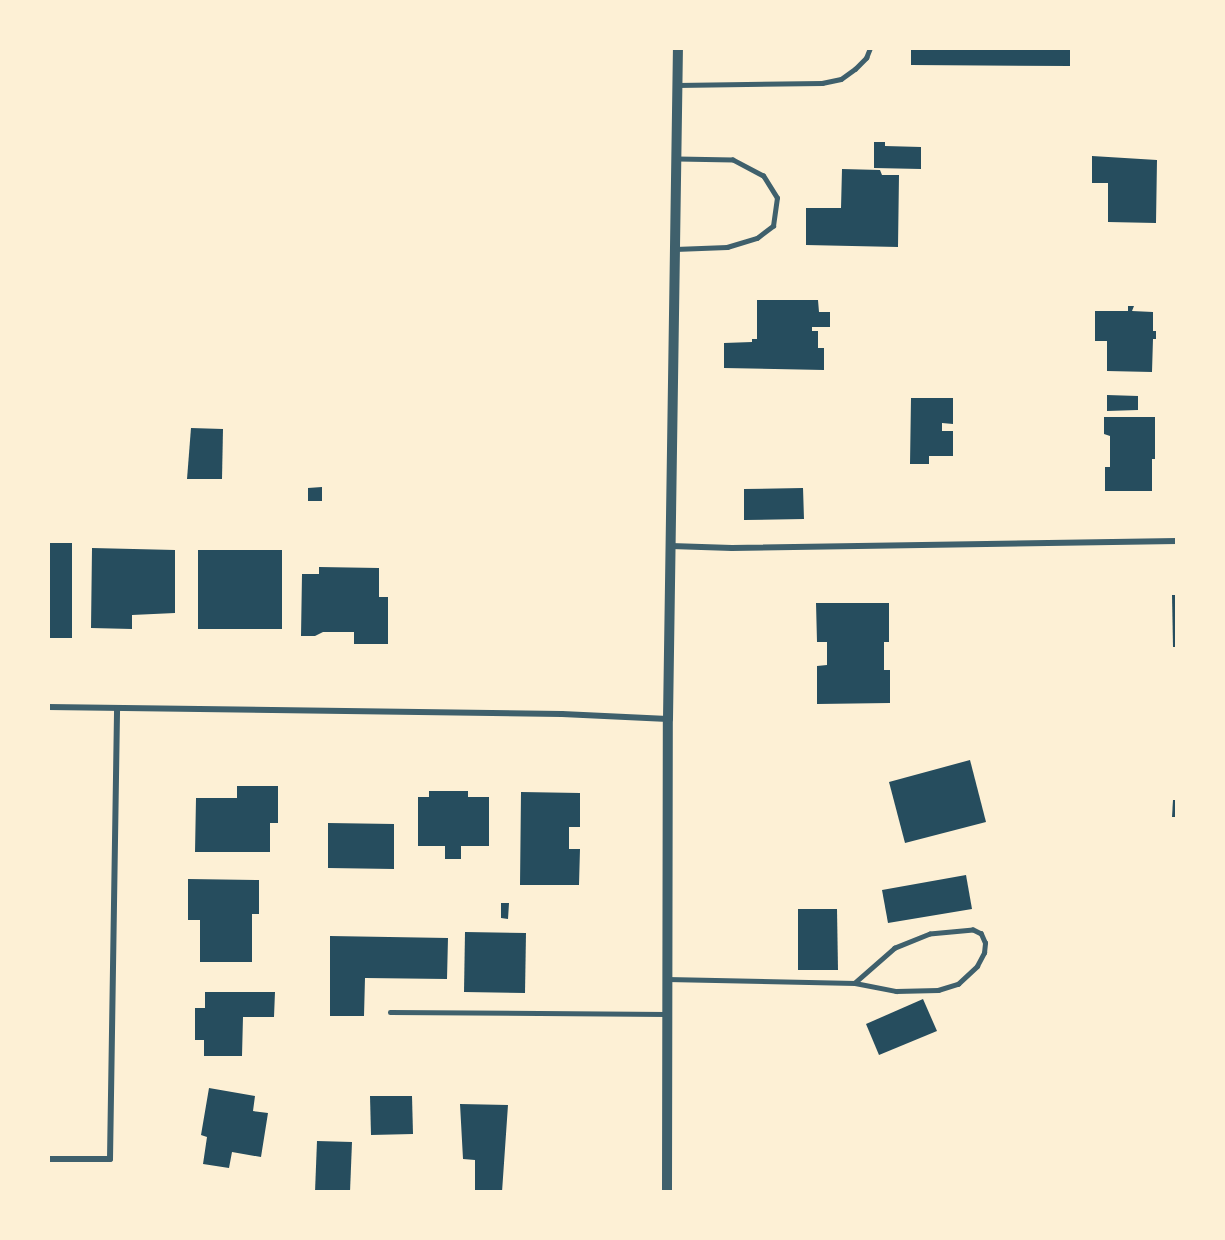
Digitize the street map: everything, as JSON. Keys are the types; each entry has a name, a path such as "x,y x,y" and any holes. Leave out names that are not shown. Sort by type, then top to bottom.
{"street":[{"path":"667,1192 668,719 678,48"},
{"path":"671,546 732,548 1177,541"},
{"path":"48,707 562,714 668,719"},
{"path":"48,1159 110,1159 117,709"}],"lane":[{"path":"677,85 822,83 841,79 855,69 866,58 870,48"},
{"path":"675,249 727,247 757,238 773,226 777,198 763,176 733,160 676,159"},
{"path":"667,979 855,983 919,992 957,984 977,966 984,953 985,943 981,934 973,930 930,934 896,948 855,983"},
{"path":"390,1012 667,1014"}],"building":[{"path":"911,48 1070,48 1070,66 911,65"},
{"path":"874,142 885,142 885,146 921,147 921,169 874,168"},
{"path":"1092,156 1157,160 1156,223 1108,222 1108,183 1092,183"},
{"path":"842,169 880,170 882,175 899,175 898,247 806,245 806,208 841,208"},
{"path":"757,300 818,300 819,312 830,312 830,327 812,327 812,331 818,331 818,348 824,348 824,370 724,368 724,343 752,342 752,339 757,339"},
{"path":"1128,306 1134,306 1132,311 1153,312 1153,331 1156,331 1156,339 1153,339 1152,372 1107,371 1107,341 1095,341 1095,311 1128,311"},
{"path":"1107,395 1138,396 1138,410 1107,411"},
{"path":"911,398 953,398 953,424 942,423 942,431 953,431 953,456 929,456 929,464 910,464"},
{"path":"1104,417 1155,417 1152,491 1105,491 1105,467 1110,467 1110,436 1104,434"},
{"path":"191,428 223,429 222,479 187,479"},
{"path":"322,487 322,501 308,501 308,488"},
{"path":"803,488 804,519 744,520 744,489"},
{"path":"48,543 72,543 72,638 48,638"},
{"path":"92,548 175,550 175,613 132,615 132,629 91,628"},
{"path":"198,550 282,550 282,629 198,629"},
{"path":"319,567 379,568 379,597 388,597 388,644 354,644 354,632 323,632 315,636 301,636 302,574 319,574"},
{"path":"1172,595 1177,595 1177,647 1173,647"},
{"path":"816,603 889,603 889,642 884,642 884,670 890,670 890,703 817,704 817,666 827,665 827,642 817,642"},
{"path":"970,760 986,822 905,843 889,782"},
{"path":"237,786 278,786 278,823 270,823 270,852 195,852 196,798 237,798"},
{"path":"429,791 468,791 468,797 489,797 489,846 461,846 461,859 445,859 445,846 418,846 418,797 429,797"},
{"path":"521,792 580,793 580,827 569,827 569,849 580,849 579,885 520,885"},
{"path":"1173,800 1177,800 1177,817 1172,817"},
{"path":"328,823 394,824 394,869 328,868"},
{"path":"966,875 972,909 888,923 882,890"},
{"path":"188,879 259,880 259,914 252,914 252,962 200,962 200,920 188,920"},
{"path":"501,903 509,903 508,919 501,918"},
{"path":"798,909 837,909 838,970 798,970"},
{"path":"465,932 526,933 525,993 464,992"},
{"path":"330,936 448,938 447,979 365,978 364,1016 330,1016"},
{"path":"205,992 275,992 274,1017 243,1017 242,1056 204,1056 204,1040 195,1040 195,1008 205,1008"},
{"path":"923,999 937,1031 879,1055 866,1024"},
{"path":"209,1088 255,1096 253,1111 268,1113 261,1157 232,1152 229,1168 203,1164 207,1137 201,1135"},
{"path":"370,1096 412,1096 413,1134 371,1135"},
{"path":"460,1104 508,1105 502,1192 475,1192 475,1160 463,1159"},
{"path":"317,1141 352,1142 350,1192 315,1192"}]}
